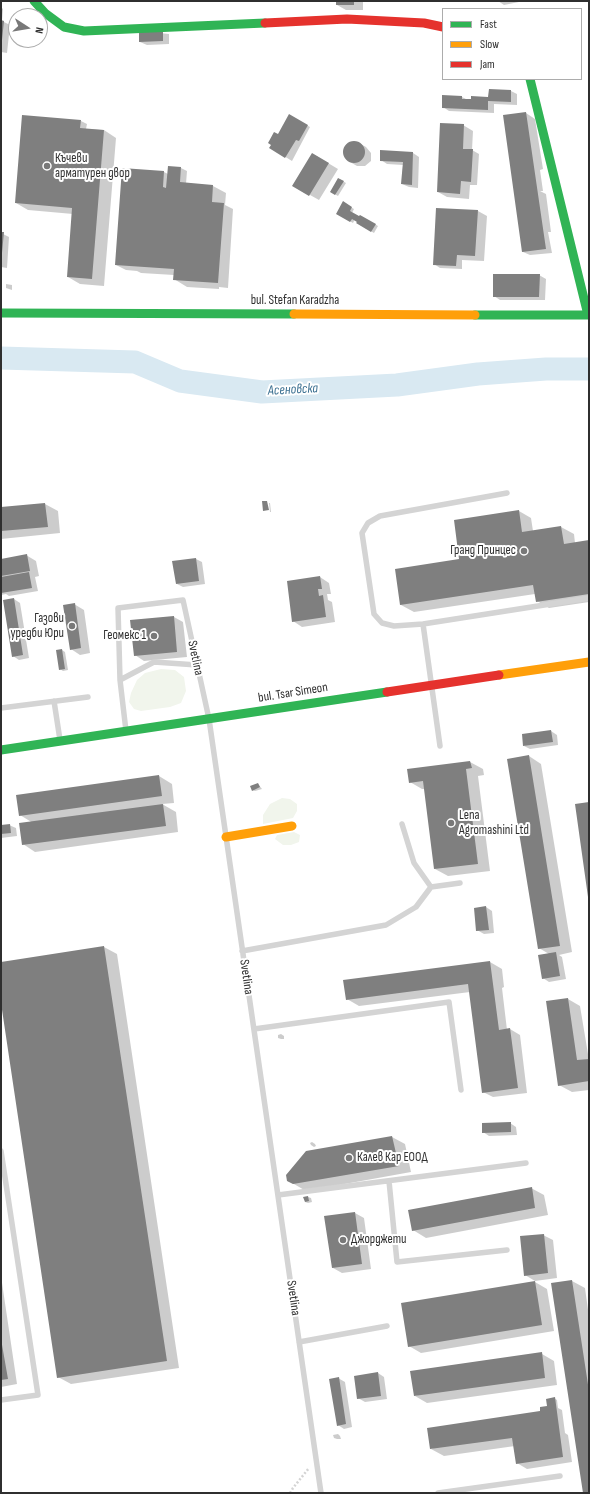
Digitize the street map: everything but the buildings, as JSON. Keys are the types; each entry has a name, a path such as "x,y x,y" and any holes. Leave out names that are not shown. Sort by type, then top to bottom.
{"main road":[{"path":"34,1 45,13 64,27 84,31 347,19 424,23 442,27"},
{"path":"530,80 589,315"},
{"name":"bul. Stefan Karadzha","path":"1,313 589,315"},
{"name":"bul. Tsar Simeon","path":"1,750 589,662"},
{"path":"226,837 292,826"}],"lane":[{"path":"508,493 380,516 368,523 362,533 374,614 382,623 394,626 423,624 589,598"},
{"name":"Svetlina","path":"120,680 118,608 183,600 209,719 321,1493"},
{"path":"423,624 430,686 440,746"},
{"path":"126,732 120,680 154,662 197,664"},
{"path":"1,708 88,697"},
{"path":"54,701 60,742"},
{"path":"402,824 414,863 430,887"},
{"path":"242,951 386,925 416,907 430,887 460,883"},
{"path":"254,1029 449,1002 461,1090"},
{"path":"1,1151 38,1395 1,1400"},
{"path":"278,1195 526,1163"},
{"path":"389,1181 397,1262 507,1250"},
{"path":"299,1342 388,1326"},
{"path":"438,1493 560,1476"}],"path":[{"path":"290,1493 316,1460"}],"shaded area":[{"path":"161,669 175,670 184,677 186,691 181,703 170,707 141,711 134,709 129,702 137,680 145,673"},
{"path":"282,798 290,799 297,804 297,811 293,818 263,824 263,815 270,804"},
{"path":"294,832 300,835 299,842 291,845 283,845 275,839 277,835"}],"waterway":[{"name":"Асеновска","path":"1,358 135,362 180,381 262,392 397,385 478,374 546,369 589,369"}],"traffic: fast":[{"path":"34,1 45,13 64,27 84,31 265,23"},
{"path":"530,80 588,315"},
{"path":"1,313 294,314"},
{"path":"475,315 589,315"},
{"path":"1,750 387,692"}],"traffic: slow":[{"path":"294,314 475,315"},
{"path":"499,675 589,662"},
{"path":"226,837 292,826"}],"traffic: jam":[{"path":"265,23 347,19 424,23 442,27"},
{"path":"387,692 499,675"}],"place":[{"name":"Къчеви арматурен двор","path":"47,166"},
{"name":"Гранд Принцес","path":"524,551"},
{"name":"Газови уредби Юри","path":"72,626"},
{"name":"Геомекс 1","path":"154,636"},
{"name":"Lena Agromashini Ltd","path":"451,823"},
{"name":"Калев Кар ЕООД","path":"349,1158"},
{"name":"Джорджети","path":"343,1240"}]}
